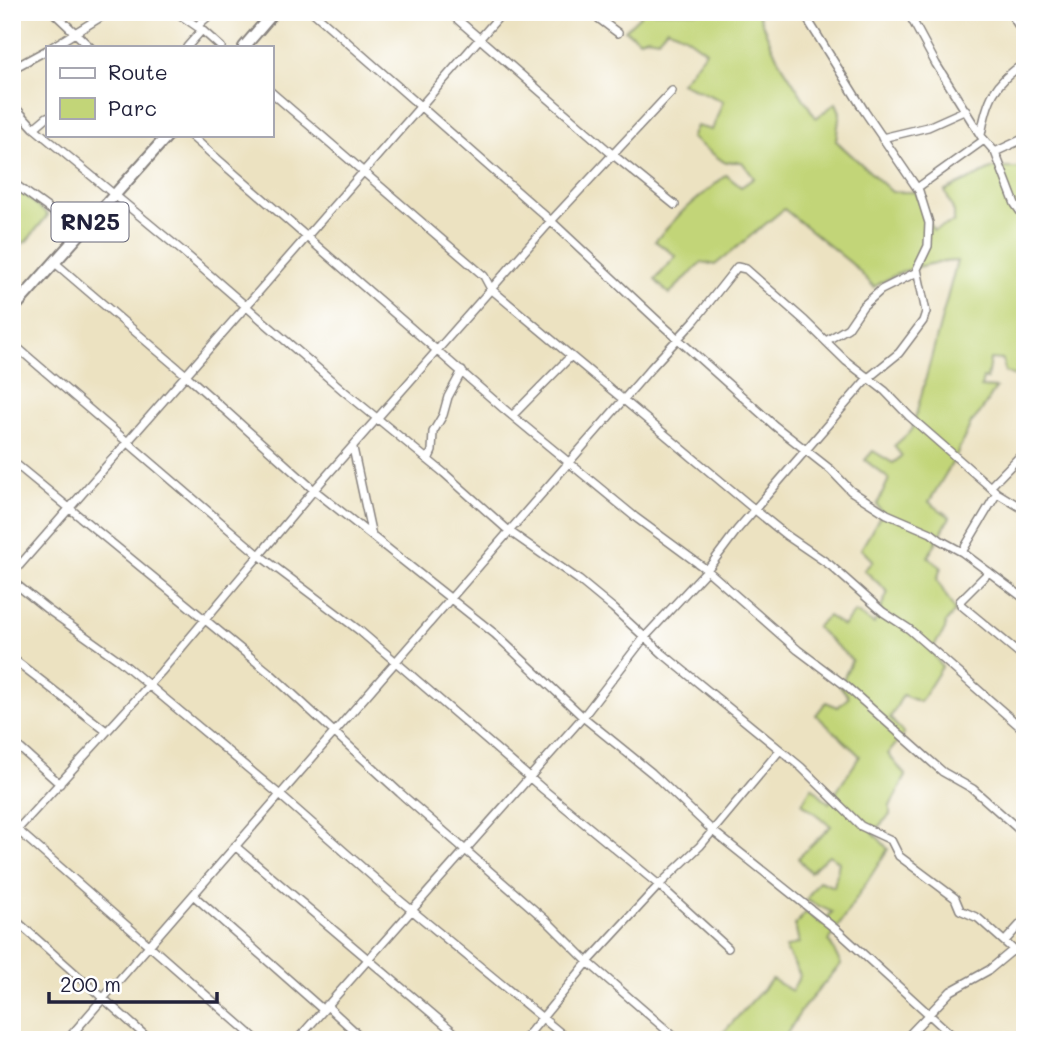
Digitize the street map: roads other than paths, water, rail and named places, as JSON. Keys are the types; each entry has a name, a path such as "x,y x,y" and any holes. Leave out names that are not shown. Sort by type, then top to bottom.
{"main road":[{"path":"245,46 274,12"},
{"name":"RN25","path":"12,310 167,136"}],"street":[{"path":"53,12 89,46"},
{"path":"54,46 109,12"},
{"path":"176,12 200,28 219,46"},
{"path":"188,46 213,12"},
{"path":"313,12 551,221 805,451 831,470 851,491 887,514 931,533 962,552 1025,599"},
{"path":"449,12 675,205"},
{"path":"12,575 503,12"},
{"path":"590,12 618,33"},
{"path":"297,1040 583,717 644,638 707,569 754,509 867,379 897,355 923,321 926,312 917,272 928,246 929,223 917,188 882,138 803,12"},
{"path":"908,12 936,64 982,138 995,152 1015,204 1025,218"},
{"path":"1010,12 1025,36"},
{"path":"12,69 46,51"},
{"path":"917,188 982,138 986,109 993,91 1014,69 1025,63"},
{"path":"257,1040 15,828 60,784 551,221 672,91"},
{"path":"273,94 484,276 491,289 754,509 830,565 883,612 909,629 1025,731"},
{"path":"12,104 34,128 509,531 579,580 644,638 821,785 861,825 891,840 899,856 954,898 960,910 978,918 1025,960"},
{"path":"882,138 929,127 966,110"},
{"path":"34,128 46,118"},
{"path":"191,136 513,415 652,531 707,569 943,772 973,789 1025,835"},
{"path":"995,152 1025,138"},
{"path":"12,182 81,232"},
{"path":"54,262 314,490 495,634 583,717 652,773 713,831 822,917 957,1040"},
{"path":"67,1040 712,299 733,271 741,267 867,379 885,391 909,416 993,490 1025,510"},
{"path":"826,341 848,328 863,306 881,290 917,272"},
{"path":"12,343 259,555 360,631 659,885 728,948"},
{"path":"513,415 571,356"},
{"path":"428,460 432,451 433,432 461,371"},
{"path":"353,448 372,536"},
{"path":"962,552 993,490 1025,451"},
{"path":"12,461 271,674 548,922 588,962 678,1040"},
{"path":"989,572 960,601 961,605 1025,658"},
{"path":"12,581 147,685 569,1040"},
{"path":"12,658 105,730"},
{"path":"12,741 60,784"},
{"path":"524,1040 588,962 713,831 779,750"},
{"path":"235,846 463,1040"},
{"path":"193,895 364,1040"},
{"path":"12,917 150,1040"},
{"path":"1005,941 1025,919"},
{"path":"908,1040 951,991 989,970 1013,950"}]}
